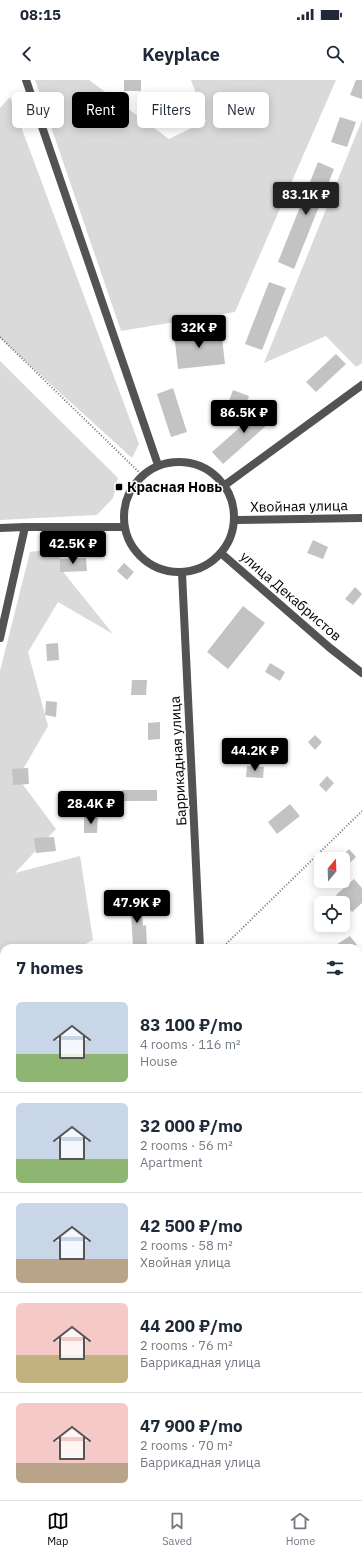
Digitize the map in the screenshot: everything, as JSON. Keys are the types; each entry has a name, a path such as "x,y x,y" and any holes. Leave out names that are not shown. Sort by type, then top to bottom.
{"street":[{"path":"26,80 158,466"},
{"path":"225,485 362,385"},
{"path":"170,462 199,465 214,474 225,485 233,501 235,520 232,537 222,554 213,562 198,570 182,573 163,571 148,563 132,547 124,527 124,508 133,485 148,471 158,466 170,462"},
{"name":"Хвойная улица","path":"235,520 362,518"},
{"path":"0,638 25,527"},
{"path":"0,528 124,527"},
{"name":"улица Декабристов","path":"222,554 330,648 362,673"},
{"name":"Баррикадная улица","path":"182,573 200,944"}],"path":[{"path":"0,337 143,476"},
{"path":"226,944 362,811"}],"shaded area":[{"path":"35,80 89,80 105,92 72,92 72,128 129,128 129,110 137,115 137,128 154,128 169,139 192,128 205,128 205,92 195,92 191,80 336,80 235,312 121,331 51,128 64,128 64,92 39,92"},
{"path":"10,97 12,102 12,128 22,128 139,444 132,458 0,338 0,108"},
{"path":"362,120 362,363 356,367 326,336 264,363"},
{"path":"0,361 118,478 113,498 97,515 0,520"},
{"path":"60,548 60,568 113,634 58,602 28,652 48,726 18,778 56,829 15,873 80,856 93,940 86,944 0,944 0,671 30,552"}],"building":[{"path":"124,80 141,80 141,91 124,91"},
{"path":"356,80 362,80 362,99 350,95"},
{"path":"340,117 356,122 347,147 331,142"},
{"path":"318,162 334,169 294,269 278,262"},
{"path":"269,282 286,288 262,350 245,344"},
{"path":"221,329 225,364 178,369 174,333"},
{"path":"336,354 346,364 316,392 306,382"},
{"path":"173,388 187,432 171,437 157,394"},
{"path":"233,390 249,396 243,412 227,406"},
{"path":"266,404 277,416 223,464 212,452"},
{"path":"313,540 328,547 323,559 307,553"},
{"path":"86,558 87,571 60,572 60,559"},
{"path":"124,563 134,572 127,580 117,571"},
{"path":"355,587 362,594 353,605 345,599"},
{"path":"243,606 265,623 228,669 207,652"},
{"path":"58,643 59,660 47,661 46,644"},
{"path":"270,663 285,672 280,681 265,672"},
{"path":"132,680 147,680 146,695 131,695"},
{"path":"46,701 57,702 56,717 45,715"},
{"path":"160,722 160,739 148,740 148,723"},
{"path":"315,735 322,742 315,750 308,742"},
{"path":"247,766 264,767 263,778 246,777"},
{"path":"28,768 29,784 13,785 12,769"},
{"path":"327,776 334,783 326,792 319,785"},
{"path":"122,790 157,790 157,801 122,801"},
{"path":"290,804 300,816 277,834 268,822"},
{"path":"84,817 98,817 97,833 84,833"},
{"path":"54,837 56,851 36,853 34,838"},
{"path":"349,849 356,857 350,863 350,852 346,852"},
{"path":"354,879 362,888 362,903 352,912 350,910 350,896 336,895 344,888 350,888 350,883"},
{"path":"141,899 143,926 146,925 147,944 133,944 131,912 128,912 127,900"},
{"path":"350,936 356,944 337,944"}],"place":[{"name":"Красная Новь","path":"119,487"}]}
